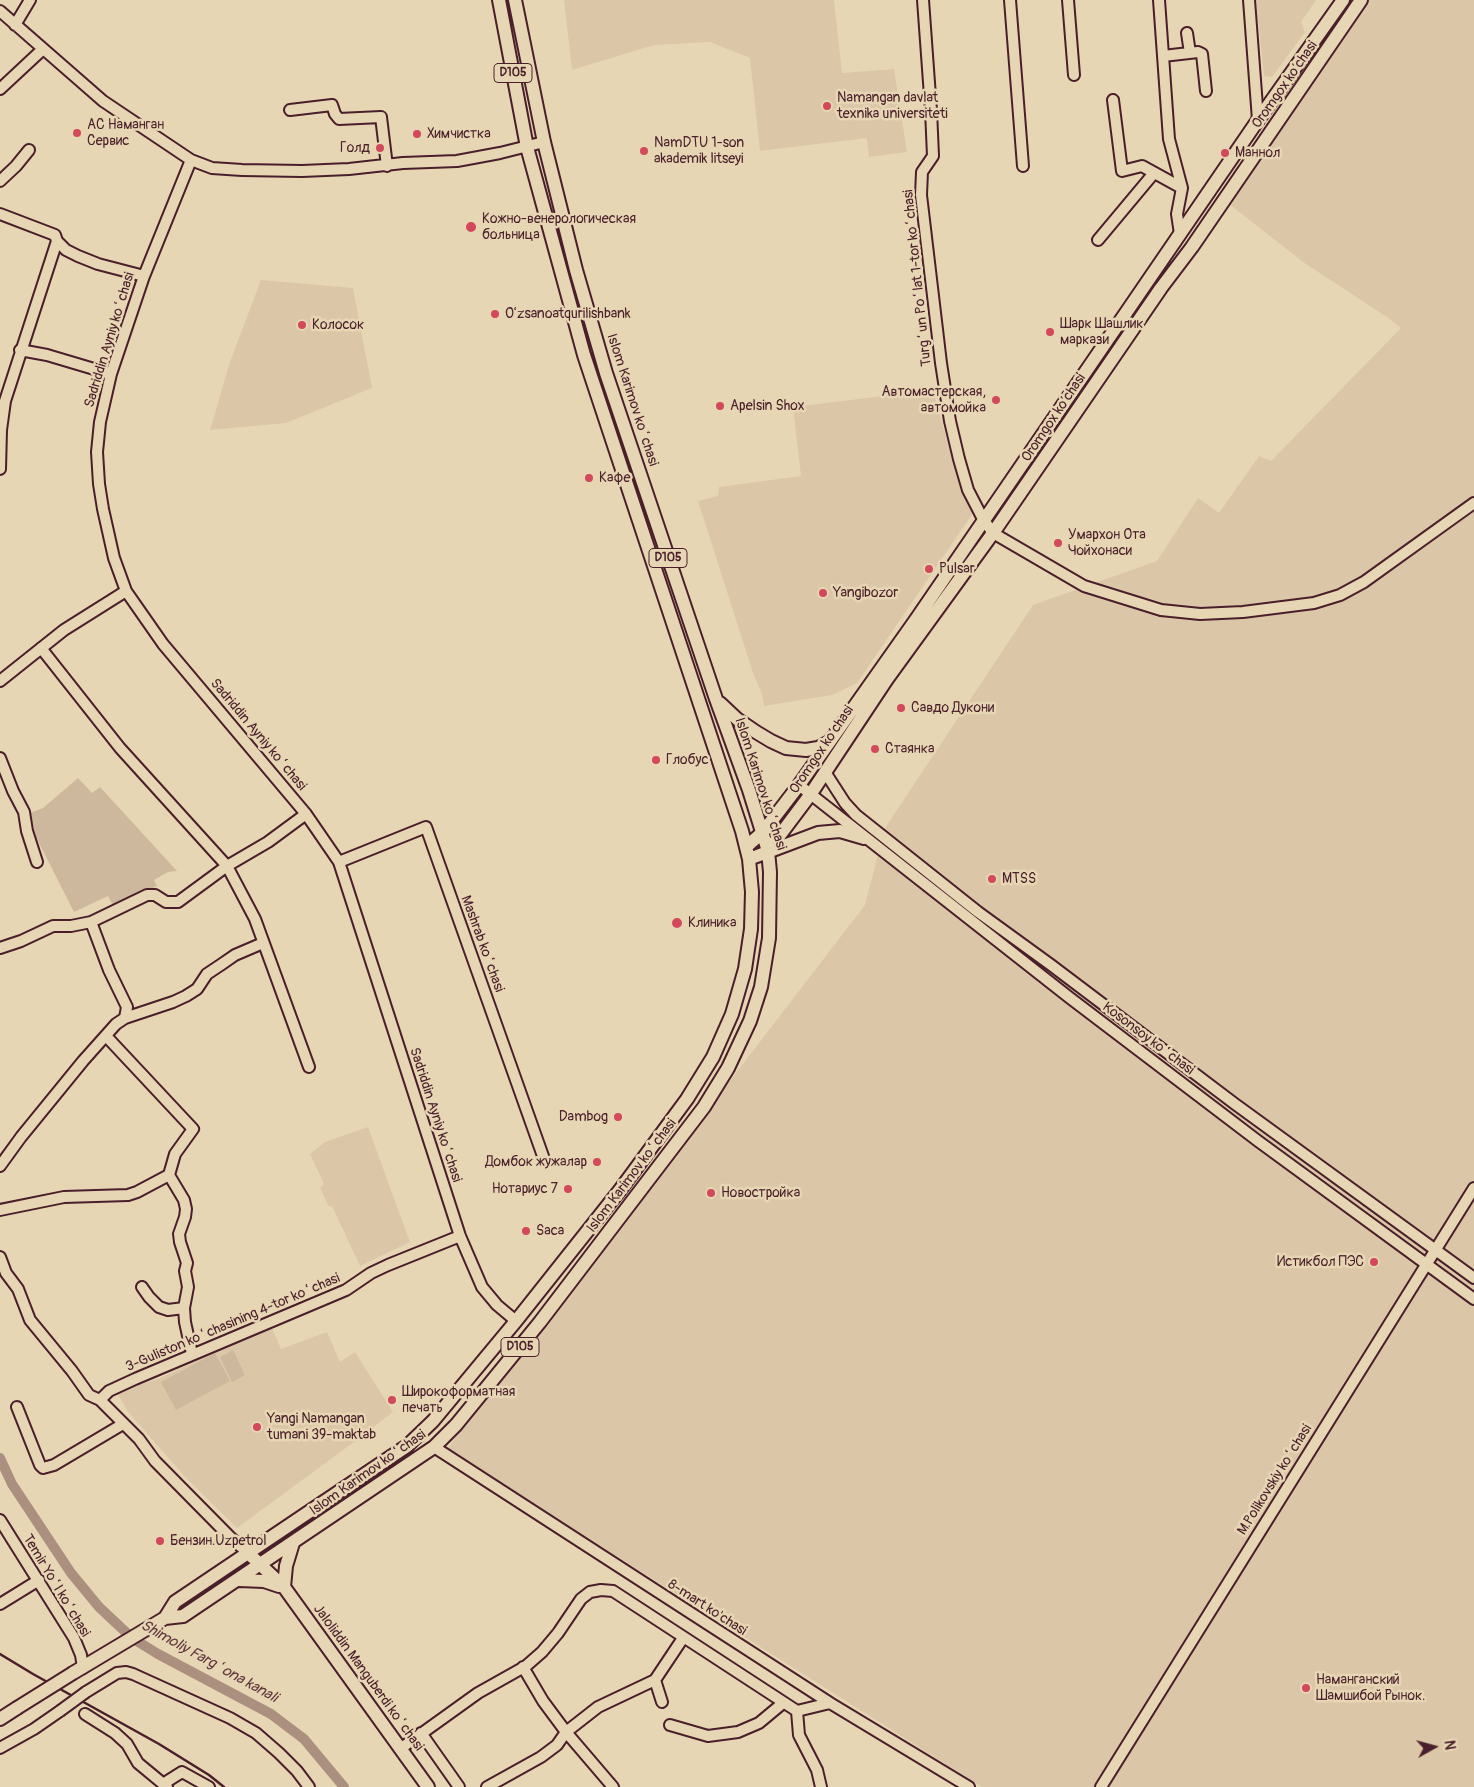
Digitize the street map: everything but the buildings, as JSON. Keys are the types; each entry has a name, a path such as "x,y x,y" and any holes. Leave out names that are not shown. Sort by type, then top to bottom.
{"main road":[{"name":"Islom Karimov koʻchasi","path":"165,1618 175,1602 407,1446 433,1421 516,1321 688,1099 713,1057 732,1014 745,969 751,929 752,892 747,853 737,815 589,371 527,147 499,0"},
{"name":"Islom Karimov koʻchasi","path":"0,1717 165,1618 183,1616 434,1448 540,1322 704,1107 728,1068 750,1021 761,987 768,938 770,872 768,851 733,742 716,699 606,373 576,270 544,142 515,0"},
{"name":"Oromgox ko‘chasi","path":"747,853 799,785 917,618 1258,120 1343,0"},
{"name":"Oromgox ko‘chasi","path":"768,851 810,795 887,679 994,533 1155,296 1192,247 1361,0"},
{"path":"716,699 741,722 778,745 796,750 806,750 818,748 828,742"},
{"path":"747,853 768,851 818,833 830,831 846,832 864,838"},
{"path":"239,1580 264,1581 284,1587 286,1566 293,1543"},
{"name":"Jaloliddin Manguberdi koʻchasi","path":"248,1552 284,1587 428,1787"}],"street":[{"path":"15,25 30,0"},
{"name":"Turgʻun Poʻlat 1-tor koʻchasi","path":"923,0 933,156 922,172 921,195 941,363 958,459 970,496 983,519 994,533"},
{"path":"1010,0 1022,166"},
{"path":"1068,0 1074,75"},
{"path":"1159,0 1169,139 1182,188 1177,214 1180,234"},
{"path":"1249,0 1258,120"},
{"path":"0,10 104,101 191,160 212,168 302,171 457,161 544,142"},
{"path":"1187,33 1190,53"},
{"path":"0,89 43,49"},
{"path":"1163,56 1198,52 1202,54 1206,92"},
{"path":"1113,100 1122,171 1142,166 1182,188"},
{"path":"290,110 332,105 339,119 381,117 387,166"},
{"path":"1242,144 1255,154"},
{"path":"0,181 29,150"},
{"name":"Sadriddin Ayniy koʻchasi","path":"191,160 144,276 111,374 100,422 97,452 99,484 102,509 114,558 126,591 163,644 306,814 339,862 460,1236 482,1287 497,1305 516,1321"},
{"path":"1098,240 1154,173"},
{"path":"0,214 55,235 57,241 66,250 78,256 144,276"},
{"path":"0,469 3,401 57,241"},
{"path":"20,350 47,355 111,374"},
{"path":"994,533 1084,586 1160,610 1200,614 1243,612 1314,603 1340,595 1364,582 1474,503"},
{"path":"0,681 64,630 126,591"},
{"path":"41,648 120,748 227,866 254,918 309,1067"},
{"path":"0,758 13,791 24,812 27,832 37,862"},
{"name":"Kosonsoy koʻchasi","path":"825,772 856,815 891,844 998,927 1236,1104 1436,1248 1474,1278"},
{"name":"Kosonsoy koʻchasi","path":"799,785 864,838 1252,1136 1474,1299"},
{"path":"0,948 21,941 53,926 71,926 91,922 147,895 156,895 166,902 178,902 227,866 268,842 306,814"},
{"name":"Mashrab koʻchasi","path":"339,862 426,827 544,1159"},
{"path":"91,922 109,970 126,1007 125,1018"},
{"path":"0,1166 20,1137 106,1036 125,1018 186,996 197,989 207,974 235,955 263,943"},
{"path":"0,1210 64,1198 128,1194 137,1192 169,1175 175,1154 193,1129 106,1036"},
{"path":"169,1175 184,1200 186,1209 179,1234 187,1263 185,1270 188,1287 184,1308 186,1329 192,1354"},
{"name":"M.Polikovskiy koʻchasi","path":"1101,1787 1474,1188"},
{"name":"3-Guliston koʻchasining 4-tor koʻchasi","path":"100,1400 109,1391 346,1290 371,1273 460,1236"},
{"path":"0,1257 6,1273 18,1289 30,1320 89,1395 100,1400 139,1439 155,1461 230,1538 248,1552"},
{"path":"142,1286 159,1307 168,1310 184,1308"},
{"path":"17,1408 40,1465 43,1468 54,1465 124,1424"},
{"name":"8-mart ko'chasi","path":"434,1448 830,1703 969,1787"},
{"name":"Temir Yoʻl koʻchasi","path":"0,1520 74,1638 81,1655 78,1671"},
{"path":"0,1604 38,1580"},
{"path":"400,1749 421,1732 478,1693 523,1667 542,1652 558,1633 580,1599 590,1592 601,1590 613,1591 797,1711 830,1703"},
{"path":"487,1787 541,1757 557,1745 566,1732 598,1707 655,1680 683,1638"},
{"path":"523,1667 543,1701 566,1732 613,1787"},
{"path":"0,1748 34,1729 86,1692 117,1673 126,1672 230,1718 256,1733 279,1753 308,1787"},
{"path":"655,1680 662,1702"},
{"path":"670,1725 708,1736 738,1732 759,1723 783,1703"},
{"path":"797,1711 799,1735 823,1785"},
{"path":"84,1714 115,1733 127,1744 138,1763 165,1785 182,1772 209,1787"},
{"path":"421,1732 459,1787"},
{"path":"947,1787 953,1778"}],"shaded area":[{"name":"Namangan davlat texnika universiteti","path":"564,0 834,0 842,73 894,69 907,152 869,157 867,138 760,151 750,58 710,42 654,45 572,70"},
{"path":"1256,0 1316,0 1301,22 1305,32 1272,77 1264,76"},
{"path":"1367,0 1474,0 1474,1787 982,1787 447,1449 865,905 885,828 1033,605 1157,561 1198,498 1219,513 1259,456 1271,461 1401,328 1303,262 1229,204"},
{"name":"Колосок","path":"261,280 353,288 372,388 286,423 210,430 230,362"},
{"name":"Yangibozor","path":"933,390 949,448 973,513 857,683 832,695 764,706 762,694 753,673 698,501 718,496 719,487 801,476 793,407"},
{"path":"78,778 92,793 100,787 177,871 168,872 154,880 157,886 114,907 108,896 74,912 36,837 30,813 43,808"},
{"path":"368,1127 410,1242 360,1266 332,1206 329,1207 320,1188 324,1184 310,1154 325,1142"},
{"name":"Yangi Namangan tumani 39-maktab","path":"271,1326 281,1349 327,1332 340,1362 355,1352 393,1412 237,1528 187,1479 128,1412 116,1391 158,1379"},
{"path":"233,1350 245,1375 232,1382 220,1357"},
{"path":"215,1353 230,1381 176,1410 161,1382"}],"waterway":[{"name":"Shimoliy Fargʻona kanali","path":"0,1458 12,1484 71,1573 99,1607 132,1638 158,1654 271,1714 304,1739 344,1787"}],"railway":[{"path":"0,1654 159,1744 209,1775 224,1787"}],"place":[{"name":"Namangan davlat texnika universiteti","path":"827,106"},
{"name":"АС Наманган Сервис","path":"77,133"},
{"name":"Химчистка","path":"417,134"},
{"name":"Голд","path":"380,148"},
{"name":"NamDTU 1-son akademik litseyi","path":"644,151"},
{"name":"Маннол","path":"1225,153"},
{"name":"Кожно-венерологическая больница","path":"471,227"},
{"name":"Oʻzsanoatqurilishbank","path":"495,314"},
{"name":"Колосок","path":"302,325"},
{"name":"Шарк Шашлик маркази","path":"1050,332"},
{"name":"Автомастерская, автомойка","path":"996,400"},
{"name":"Apelsin Shox","path":"720,406"},
{"name":"Кафе","path":"589,478"},
{"name":"Умархон Ота Чойхонаси","path":"1058,543"},
{"name":"Pulsar","path":"929,569"},
{"name":"Yangibozor","path":"823,593"},
{"name":"Савдо Дукони","path":"901,708"},
{"name":"Стаянка","path":"875,749"},
{"name":"Глобус","path":"656,760"},
{"name":"MTSS","path":"992,879"},
{"name":"Клиника","path":"677,923"},
{"name":"Dambog","path":"618,1117"},
{"name":"Домбок жужалар","path":"597,1162"},
{"name":"Нотариус 7","path":"568,1189"},
{"name":"Новостройка","path":"711,1193"},
{"name":"Saca","path":"526,1231"},
{"name":"Истикбол ПЭС","path":"1374,1262"},
{"name":"Широкоформатная печать","path":"392,1400"},
{"name":"Yangi Namangan tumani 39-maktab","path":"257,1427"},
{"name":"Бензин.Uzpetrol","path":"160,1541"},
{"name":"Наманганский Шамшибой Рынок.","path":"1306,1688"}]}
